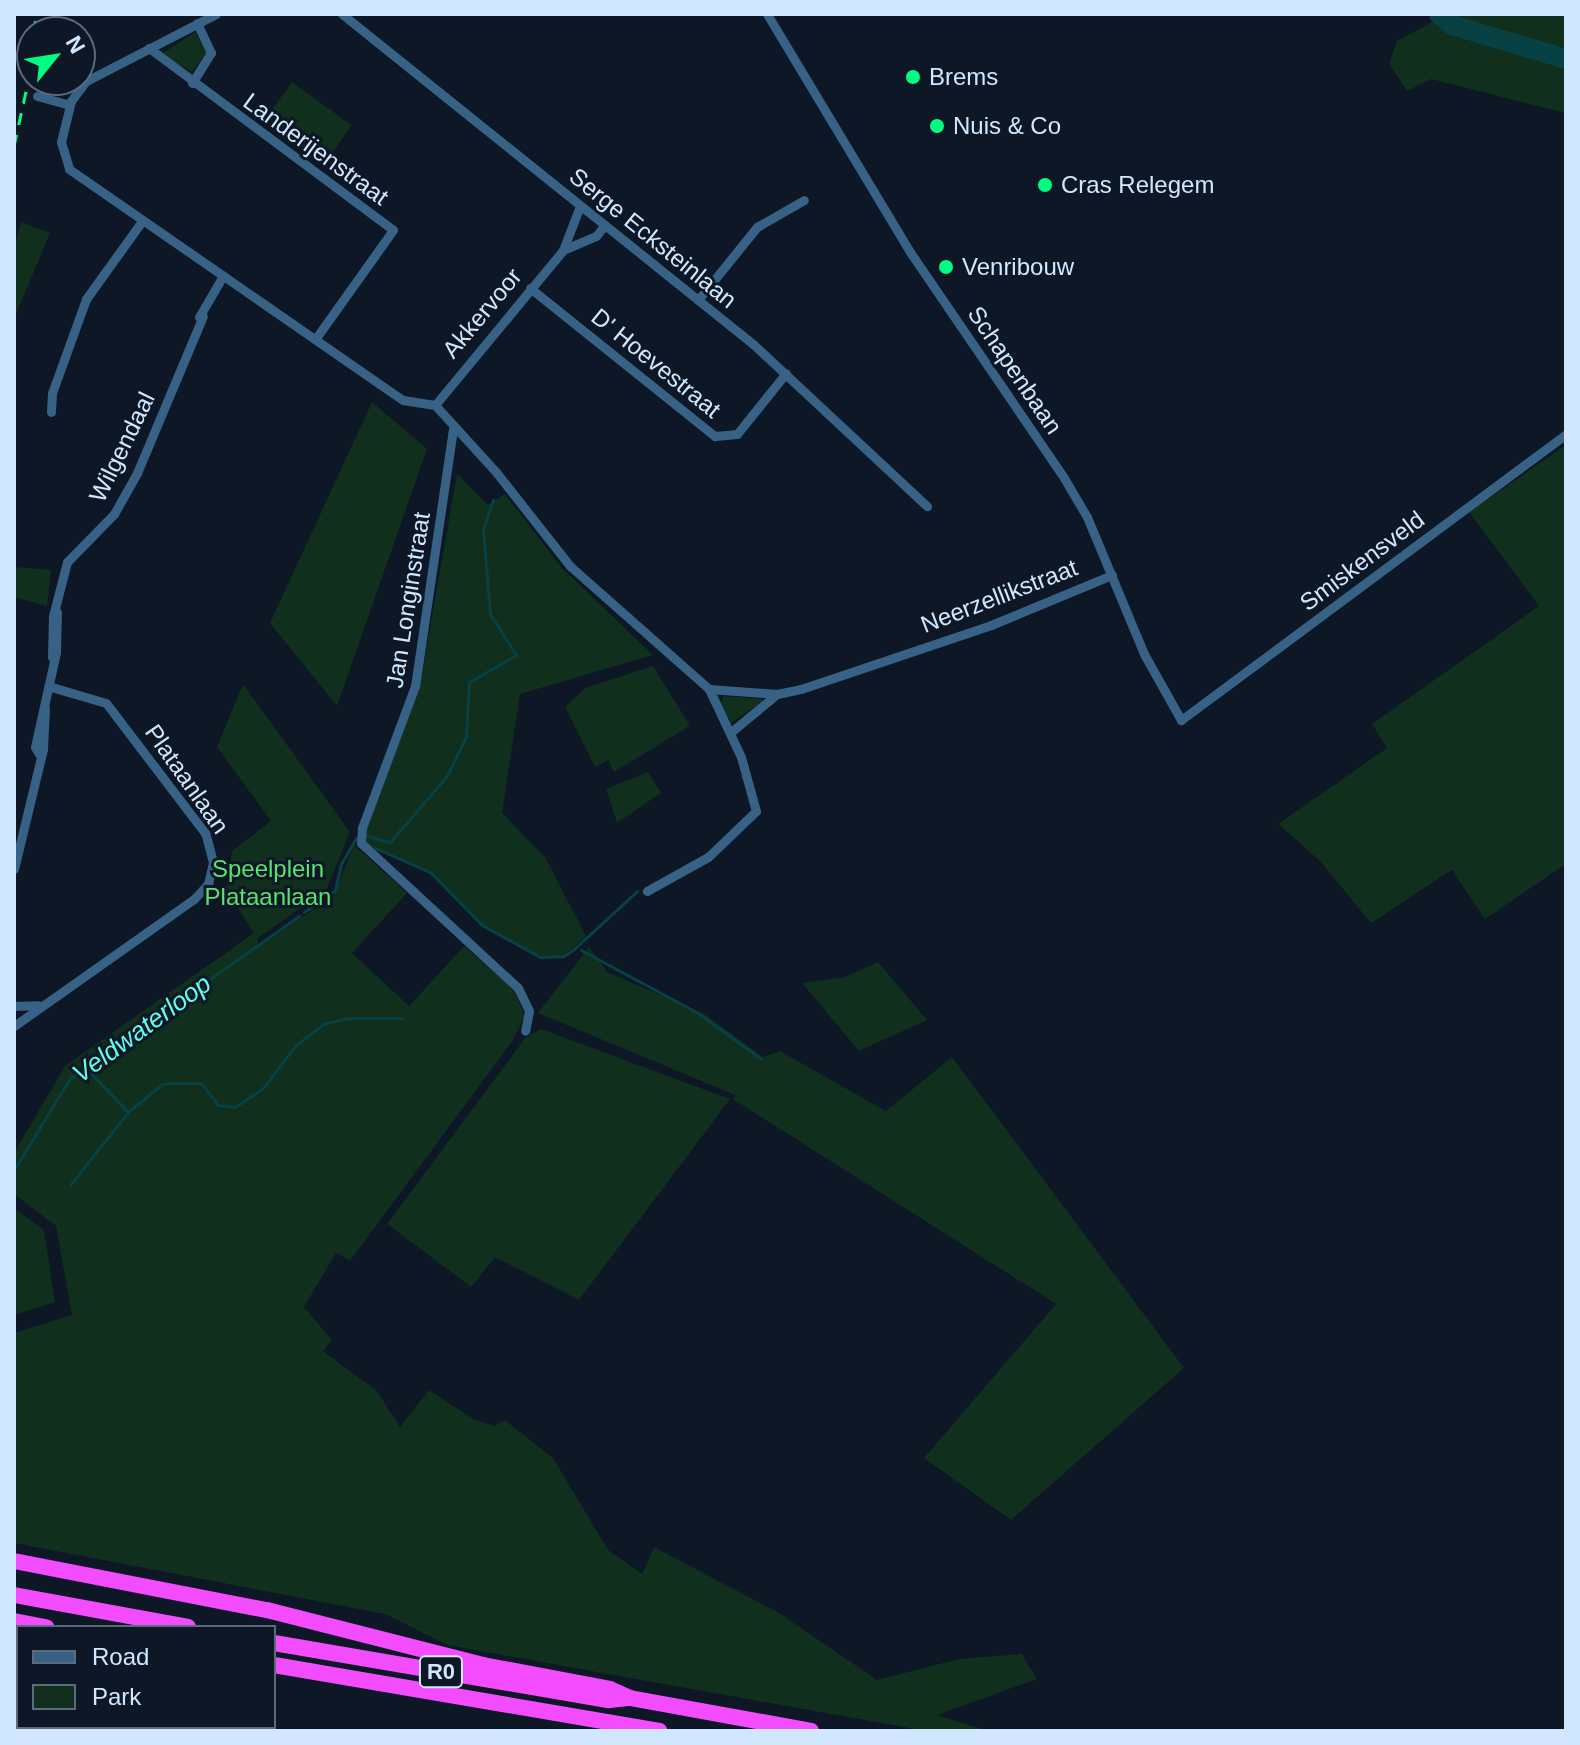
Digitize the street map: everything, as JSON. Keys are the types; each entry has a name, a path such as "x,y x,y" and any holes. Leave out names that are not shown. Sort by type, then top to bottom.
{"highway":[{"path":"14,1561 267,1610 483,1665 610,1689 630,1698"},
{"path":"14,1595 177,1625"},
{"path":"14,1621 35,1625"},
{"name":"R0","path":"276,1643 609,1700 630,1698 811,1731"},
{"name":"R0","path":"276,1665 659,1731"}],"street":[{"path":"216,14 86,81 70,105 61,142 69,169 403,400 435,405 453,429 496,472 570,566 709,689 731,732 756,811 708,857 647,891"},
{"name":"Serge Ecksteinlaan","path":"342,14 786,373 927,506"},
{"name":"Schapenbaan","path":"767,14 910,252 1064,478 1112,575 1144,654 1181,720"},
{"path":"192,83 211,53 197,23"},
{"name":"Landerijenstraat","path":"149,48 393,230 316,338"},
{"path":"37,96 70,105"},
{"path":"698,300 757,227 804,200"},
{"name":"Akkervoor","path":"435,405 563,250 580,206"},
{"path":"51,412 52,393 86,299 142,221"},
{"name":"Akkervoor","path":"563,250 596,236 604,226"},
{"name":"Wilgendaal","path":"14,869 39,754 35,747 45,708 57,612 67,562 114,514 223,276"},
{"name":"D' Hoevestraat","path":"530,288 715,436 737,434 786,373"},
{"name":"Jan Longinstraat","path":"453,429 415,686 362,828 361,843 518,988 529,1011 525,1031"},
{"name":"Smiskensveld","path":"1181,720 1566,434"},
{"name":"Neerzellikstraat","path":"777,694 991,625 1112,575"},
{"name":"Plataanlaan","path":"14,1026 41,1004 194,899 208,884 213,862 205,833 106,703 48,686"},
{"path":"709,689 777,694"},
{"path":"731,732 777,694"},
{"path":"14,1006 41,1004"}],"green space":[{"path":"1447,14 1566,14 1566,113 1431,79 1407,91 1389,64 1397,41"},
{"path":"195,32 206,53 192,72 160,55"},
{"path":"292,82 352,125 322,166 263,122"},
{"path":"21,222 50,233 14,319 14,248"},
{"path":"372,402 427,449 337,706 270,623"},
{"path":"1566,445 1566,864 1485,919 1452,870 1371,923 1320,861 1278,824 1387,748 1372,724 1539,606 1469,512"},
{"path":"457,474 488,505 505,494 562,568 653,655 520,694 502,813 545,857 586,936 564,956 540,957 482,925 430,872 366,845 363,838 419,690"},
{"path":"14,567 51,570 47,606 14,597"},
{"path":"653,666 690,726 614,772 608,760 595,767 565,707 585,688"},
{"name":"Speelplein Plataanlaan","path":"243,684 350,832 326,890 258,938 258,946 333,897 354,845 407,893 352,953 409,1006 464,946 514,990 525,1016 511,1043 350,1261 336,1253 304,1307 332,1340 323,1351 377,1391 400,1427 429,1390 475,1420 495,1426 505,1420 553,1458 608,1550 642,1574 654,1547 779,1613 877,1680 959,1659 1022,1654 1037,1679 937,1715 988,1731 926,1731 447,1645 385,1614 14,1543 14,1333 72,1315 56,1226 14,1194 14,1153 65,1066 254,933 226,890 232,851 271,821 217,747"},
{"path":"724,696 763,701 731,723 720,703"},
{"path":"648,772 661,793 617,823 606,789"},
{"path":"589,947 607,972 703,1013 763,1057 780,1051 886,1111 952,1057 1184,1368 1011,1520 924,1458 1056,1304 733,1099 735,1095 538,1013"},
{"path":"878,962 927,1020 859,1051 802,983 845,977"},
{"path":"541,1029 730,1099 579,1300 495,1257 471,1287 387,1224 526,1037"},
{"path":"14,1208 44,1230 55,1302 14,1315"},
{"path":"14,1680 16,1729 71,1729 14,1731"}],"waterway":[{"path":"1439,14 1452,25 1566,59"},
{"name":"Veldwaterloop","path":"367,836 390,842 447,776 466,736 469,682 516,655 490,614 483,529 493,500"},
{"name":"Veldwaterloop","path":"304,912 335,890 341,864 356,838"},
{"path":"375,848 430,872 482,925 540,957 564,956 637,891"},
{"name":"Veldwaterloop","path":"14,1170 70,1078 299,916"},
{"path":"581,950 698,1013 760,1058"},
{"path":"85,1067 128,1112 162,1084 172,1083 201,1083 218,1105 235,1107 263,1088 295,1046 323,1024 347,1018 402,1018"},
{"path":"70,1185 128,1112"}],"railway":[{"path":"14,146 25,96"}],"place":[{"name":"Brems","path":"913,77"},
{"name":"Nuis & Co","path":"937,126"},
{"name":"Cras Relegem","path":"1045,185"},
{"name":"Venribouw","path":"946,267"}]}
